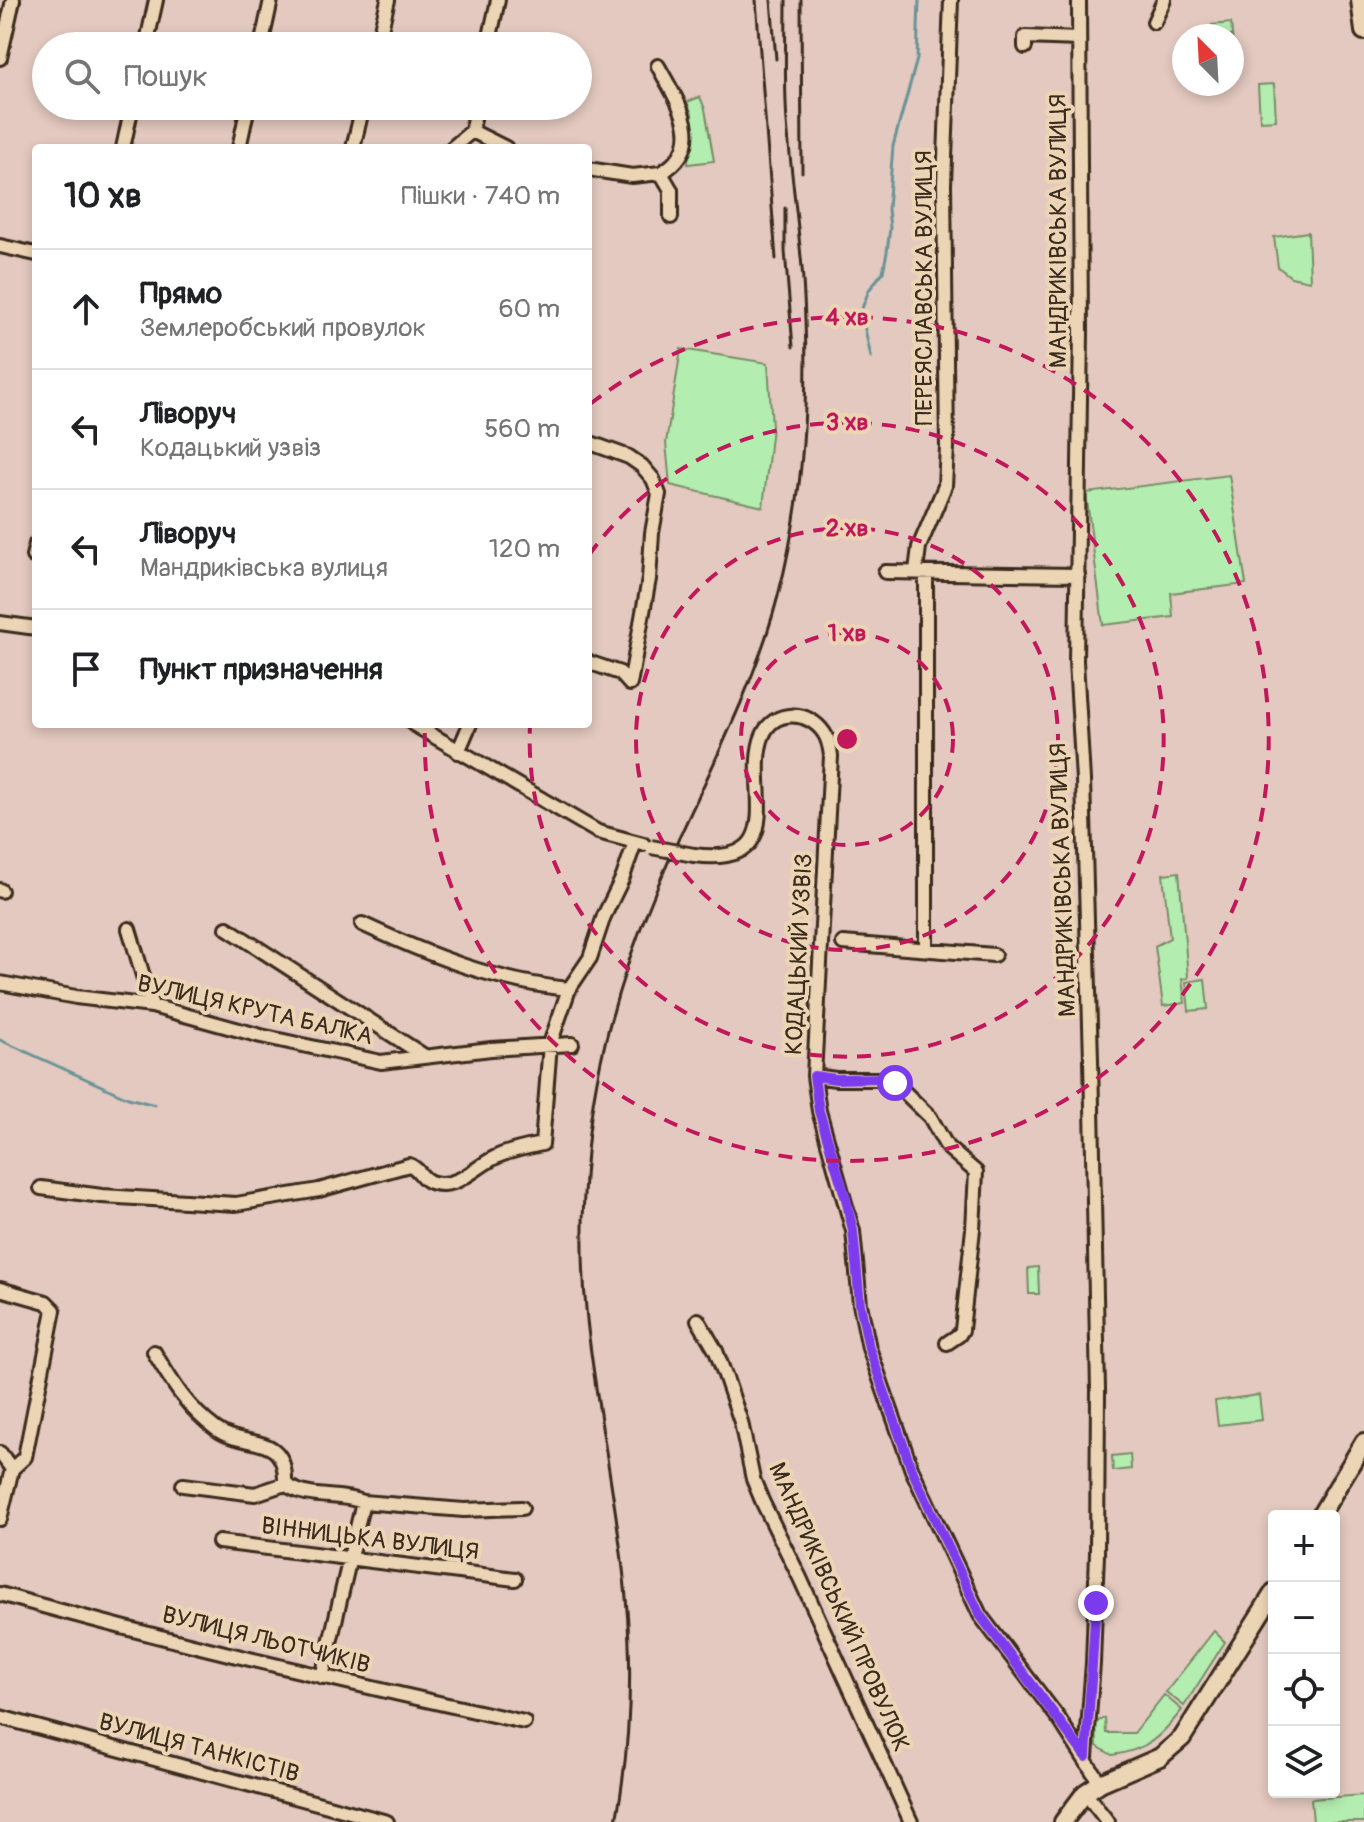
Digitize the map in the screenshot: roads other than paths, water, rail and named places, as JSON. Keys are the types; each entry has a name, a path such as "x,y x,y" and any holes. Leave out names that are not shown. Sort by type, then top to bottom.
{"main road":[{"path":"1360,0 1364,31"},
{"path":"1324,1510 1364,1442"},
{"path":"1063,1822 1085,1793 1100,1783 1160,1757 1182,1738 1268,1602"}],"street":[{"path":"0,58 13,0"},
{"path":"149,32 156,0"},
{"path":"264,32 271,0"},
{"path":"380,32 388,0"},
{"path":"491,32 498,0"},
{"name":"ПЕРЕЯСЛАВСЬКА ВУЛИЦЯ","path":"926,949 919,547 945,486 944,184 951,0"},
{"name":"МАНДРИКІВСЬКА ВУЛИЦЯ","path":"1079,0 1081,333 1076,661 1091,1064 1098,1390 1097,1578 1086,1757"},
{"path":"1154,22 1164,0"},
{"path":"1025,47 1025,37 1079,39"},
{"path":"592,170 632,176 661,173 669,168 687,144 682,110 658,66"},
{"path":"124,144 129,120"},
{"path":"240,144 245,120"},
{"path":"354,144 360,120"},
{"path":"457,144 472,131 474,120"},
{"path":"472,131 498,144"},
{"path":"661,173 671,190 671,217"},
{"path":"0,246 32,253"},
{"path":"592,443 629,457 642,466 653,479 659,494 649,579 630,684 620,673 592,663"},
{"path":"885,572 1078,575"},
{"path":"0,623 32,627"},
{"name":"КОДАЦЬКИЙ УЗВІЗ","path":"419,728 598,832 651,847 717,858 735,854 755,833 761,808 761,743 770,725 789,715 799,716 818,726 829,744 831,756 814,1076 819,1111 853,1231 860,1304 869,1348 912,1470 980,1615 1086,1757 1100,1783"},
{"path":"458,752 468,728"},
{"path":"41,1188 102,1196 236,1204 319,1190 409,1165 416,1167 428,1182 452,1182 494,1157 542,1144 550,1044 569,989 590,958 635,842"},
{"path":"362,924 410,947 501,979 569,989"},
{"path":"227,928 423,1055"},
{"path":"129,929 152,1006"},
{"path":"843,943 994,955"},
{"name":"ВУЛИЦЯ КРУТА БАЛКА","path":"0,983 76,997 152,1006 261,1036 381,1062 423,1055 572,1044"},
{"path":"814,1076 891,1079 930,1117 947,1147 976,1172 962,1330 947,1343"},
{"path":"0,1289 46,1302 53,1306 55,1314 25,1457 12,1469 0,1519"},
{"name":"МАНДРИКІВСЬКИЙ ПРОВУЛОК","path":"698,1320 716,1351 726,1378 741,1422 753,1479 763,1503 886,1762 911,1822"},
{"path":"154,1352 180,1396 219,1432 260,1442 281,1457 286,1469 285,1484"},
{"path":"0,1453 12,1469"},
{"path":"183,1485 255,1494 285,1484"},
{"path":"285,1484 299,1493 348,1497 363,1502 464,1510 522,1508"},
{"path":"322,1677 363,1502"},
{"name":"ВІННИЦЬКА ВУЛИЦЯ","path":"219,1542 515,1579"},
{"name":"ВУЛИЦЯ ЛЬОТЧИКІВ","path":"0,1594 322,1677 524,1722"},
{"name":"ВУЛИЦЯ ТАНКІСТІВ","path":"0,1717 387,1822"},
{"path":"1085,1793 1108,1822"}],"waterway":[{"path":"871,357 861,311 869,290 883,272 887,252 893,146 917,59 919,0"},
{"path":"0,1040 128,1098 155,1105"}],"railway":[{"path":"756,0 776,259"},
{"path":"771,0 776,59"},
{"path":"616,1822 627,1738 630,1682 628,1626 618,1528 585,1299 583,1236 587,1152 596,1084 621,985 656,890 753,672 778,596 794,518 800,479 806,359 803,280 786,107 786,0"},
{"path":"801,0 802,172"},
{"path":"785,208 785,251 793,347"}]}
